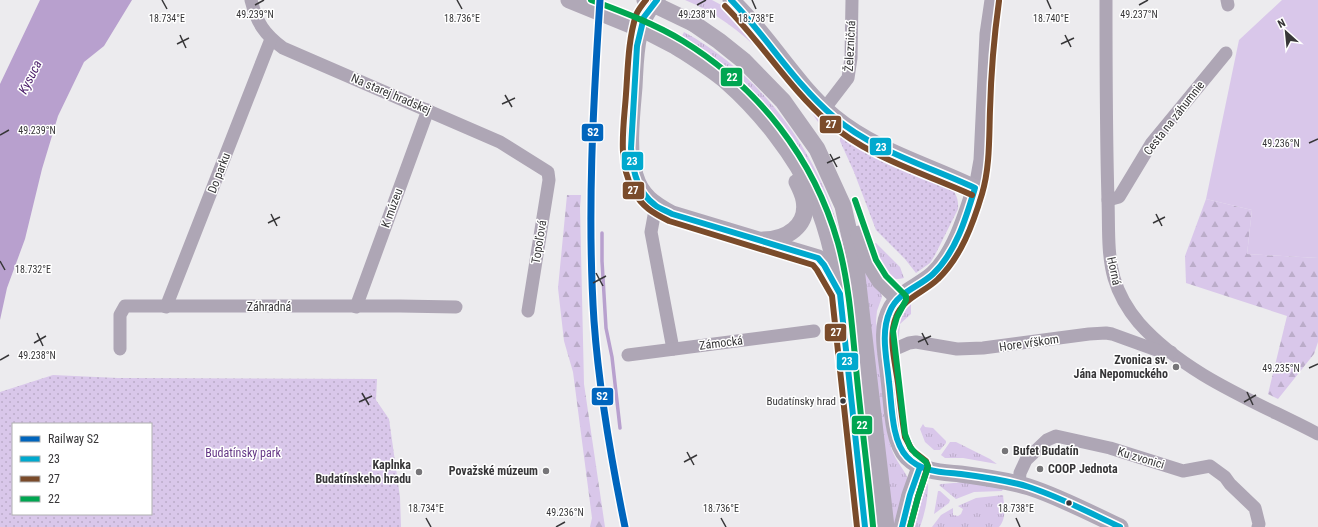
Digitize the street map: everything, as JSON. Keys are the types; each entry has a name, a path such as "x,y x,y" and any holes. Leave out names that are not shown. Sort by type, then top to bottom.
{"main road":[{"path":"570,0 650,33 677,47 709,68 742,96 770,127 796,163 804,177 820,213 832,250 840,294 865,527"},
{"path":"645,0 693,23 744,61 783,101 817,149 838,194 843,206 855,259 886,527"},
{"path":"657,0 644,17 637,46 631,148 635,176 644,193 656,205 672,214 818,258 822,261 840,294"},
{"path":"731,0 741,9 802,84 843,124 875,144 975,188 964,222 955,242 942,263 934,273 898,298 887,317 885,331 886,353 896,430 899,444 907,457 920,467 932,471 1019,484 1054,497 1120,527"},
{"path":"760,240 771,240 786,236 798,226 803,216 804,199 781,143"},
{"path":"838,194 848,204 869,264 880,281 898,298"},
{"path":"902,527 910,494 920,467"}],"street":[{"name":"Na starej hradskej","path":"251,0 258,20 271,38 283,48 500,142 548,172"},
{"name":"Železničná","path":"825,108 848,78 851,58 852,0"},
{"path":"975,188 980,160 986,34 991,0"},
{"name":"Horná","path":"1106,0 1109,245 1114,277 1119,293 1139,323 1170,352 1210,380 1318,434"},
{"name":"Do parku","path":"166,307 271,38"},
{"name":"Cesta na záhumnie","path":"1108,200 1119,197 1151,144 1226,53"},
{"name":"K múzeu","path":"356,307 428,110"},
{"name":"Topoľová","path":"528,311 549,180 548,172"},
{"path":"656,205 651,232 673,349"},
{"name":"Záhradná","path":"120,349 120,315 125,306 400,306 456,308"},
{"name":"Zámocká","path":"628,355 814,331"},
{"name":"Hore vŕškom","path":"886,353 909,343 916,342 957,349 983,348 1106,333 1158,351 1170,352"},
{"name":"Ku zvonici","path":"1019,484 1020,472 1026,460 1047,440 1056,436 1110,448 1183,471 1210,466 1225,477 1254,508 1259,524 1258,527"}],"green space":[{"path":"685,0 712,0 727,8 748,29 807,102 833,127 830,130 828,126 823,129 799,94 762,52 718,17"},
{"path":"1282,0 1318,0 1318,258 1247,254 1252,210 1206,199 1239,40"},
{"path":"684,32 711,49 737,69 760,91 800,142 816,170 829,200 839,230 847,262 852,294 875,504 873,505 870,501 823,199 796,147 762,100 734,73 682,36"},
{"path":"842,133 885,158 947,183 956,195 958,209 935,255 930,263 916,273 905,259 876,230 854,172 840,141 840,136"},
{"path":"567,195 581,195 584,384 605,527 590,527 592,518 573,372 564,341 558,288"},
{"path":"1206,199 1252,210 1247,254 1318,258 1318,342 1314,354 1278,399 1268,394 1287,316 1186,283 1185,256"},
{"path":"876,243 900,267 904,278 893,279 879,268 873,260 876,258 872,244"},
{"path":"862,266 881,293 882,297 877,311 876,321 890,444 896,458 908,478 895,525 893,525"},
{"path":"911,299 911,314 900,324 898,344 894,346 892,332 893,322 900,308"},
{"name":"Budatínsky park","path":"53,375 118,378 377,379 376,400 389,419 400,497 401,527 0,527 0,392"},
{"path":"923,424 925,427 933,428 946,441 940,450 934,450 925,442 920,429"},
{"path":"950,442 956,442 997,464 963,458 945,458 941,455"},
{"path":"966,482 998,486 1003,489 1002,491 974,492 956,499 939,485"},
{"path":"928,484 926,506 920,527 906,527 918,491"},
{"path":"938,491 950,500 949,503 934,514"},
{"path":"1003,495 1004,516 999,527 932,527 941,515 953,508 953,515 958,516 961,514 963,509 958,506 976,498"}],"water":[{"name":"Kysuca","path":"40,0 132,0 104,46 84,62 58,116 42,169 25,239 7,288 0,320 0,84"}],"waterway":[{"path":"602,233 606,328 612,357 620,428"}],"rail line":[{"name":"S2","path":"600,0 592,160 592,281 596,347 602,399 625,527"}],"transit line":[{"name":"22","path":"591,0 661,29 683,41 710,59 759,103 780,127 814,182 828,212 838,243 845,274 873,526"},
{"name":"27","path":"646,0 636,15 631,35 629,54 623,130 623,155 628,179 640,201 653,212 669,221 813,265 817,270 832,296 857,527"},
{"name":"23","path":"657,0 644,17 637,46 631,148 634,172 637,180 644,194 649,200 672,214 818,258 824,265 840,294 865,527"},
{"name":"23","path":"731,0 757,29 806,90 834,117 850,129 884,149 975,188 964,223 948,256 933,274 898,299 890,311 887,319 885,328 885,346 893,421 898,441 907,457 919,466 939,472 995,479 1029,487 1064,500 1120,527"},
{"name":"27","path":"910,527 928,466 926,461 912,450 905,437 892,341 894,325 899,310 909,300 933,284 953,261 970,228 985,184 988,163 990,96 994,42 999,1"},
{"name":"27","path":"725,6 801,95 814,109 844,135 861,146 897,164 972,195"},
{"name":"22","path":"855,200 876,260 886,276 906,296 906,300 897,317 893,331 905,434 910,447 926,462 928,467 910,527"},
{"name":"23","path":"902,527 910,495 920,467"}],"place":[{"name":"Zvonica sv. Jána Nepomuckého","path":"1176,367"},
{"name":"Budatínsky hrad","path":"843,401"},
{"name":"Bufet Budatín","path":"1005,451"},
{"name":"COOP Jednota","path":"1040,469"},
{"name":"Považské múzeum","path":"546,471"},
{"name":"Kaplnka Budatínskeho hradu","path":"419,472"}]}
